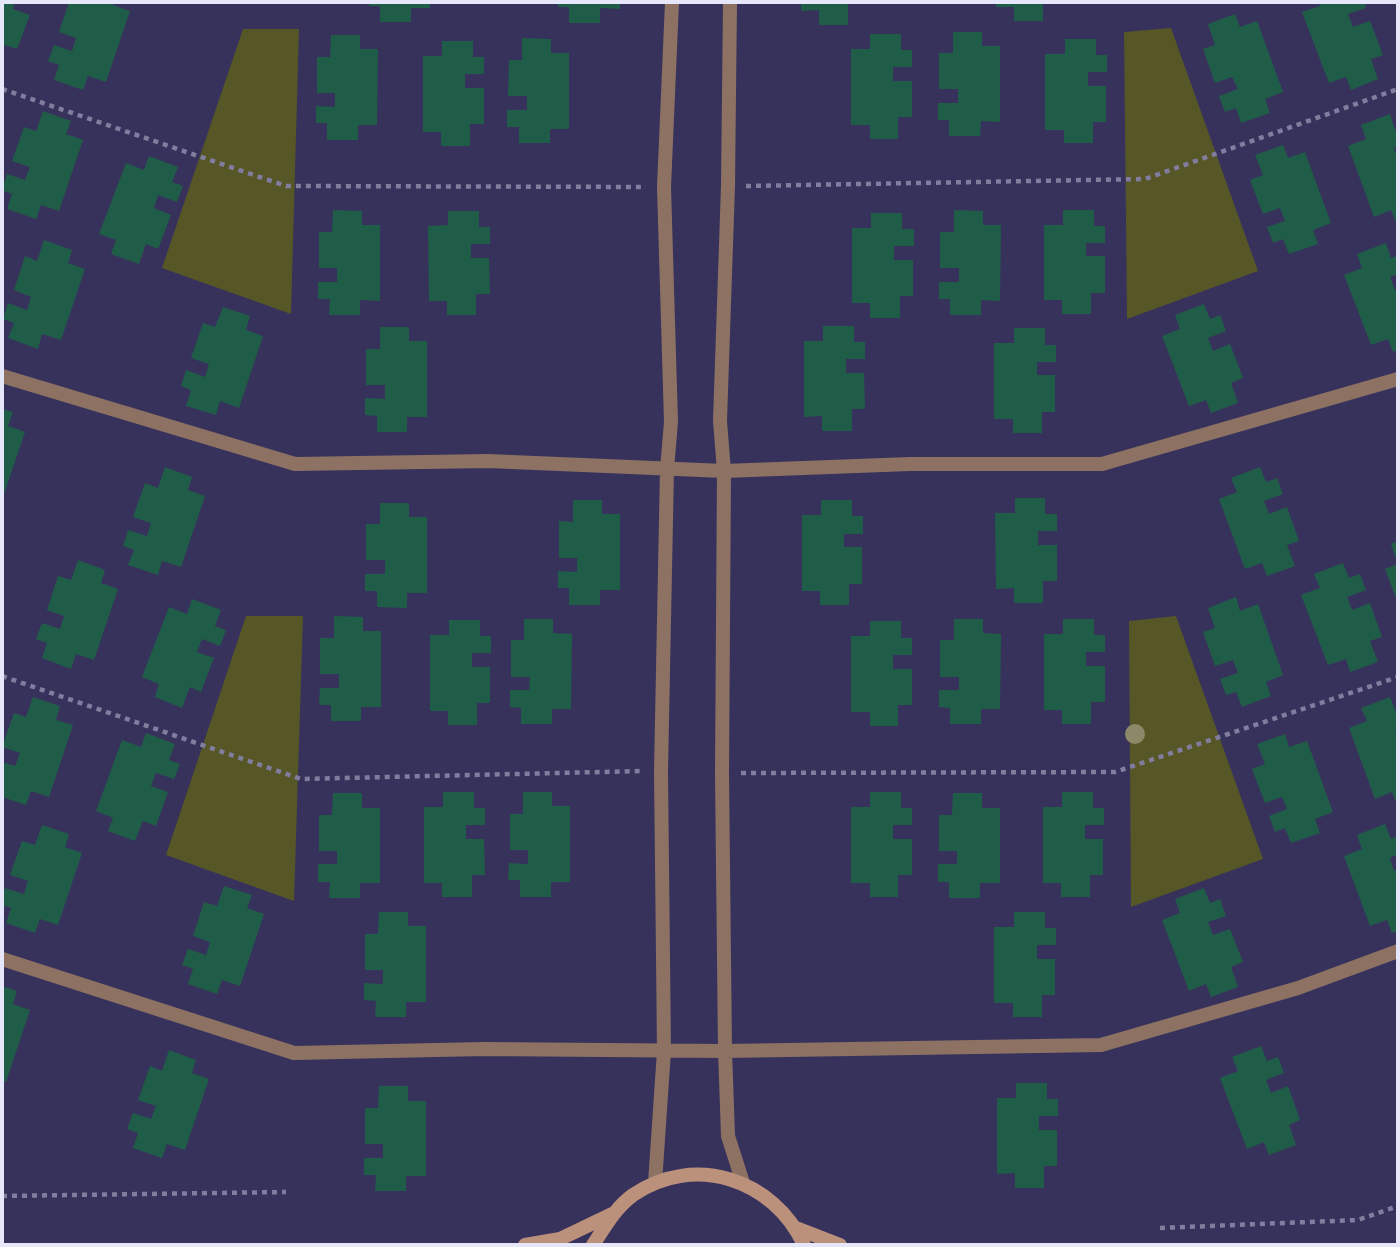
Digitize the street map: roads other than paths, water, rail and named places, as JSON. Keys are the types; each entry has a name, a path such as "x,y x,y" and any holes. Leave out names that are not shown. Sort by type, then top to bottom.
{"street":[{"path":"655,1183 664,1051 661,771 667,468 671,422 664,187 672,2"},
{"path":"730,2 728,186 720,421 724,471 722,773 725,1051 728,1136 743,1183"},
{"path":"2,376 295,464 488,461 724,471 910,464 1102,464 1398,379"},
{"path":"2,959 294,1053 484,1049 725,1051 1101,1045 1298,988 1398,951"},
{"path":"525,1245 560,1239 613,1213 632,1196 655,1183 684,1175 714,1175 743,1183 773,1201 796,1228 804,1245"},
{"path":"593,1245 613,1213"},
{"path":"796,1228 840,1245"}]}
